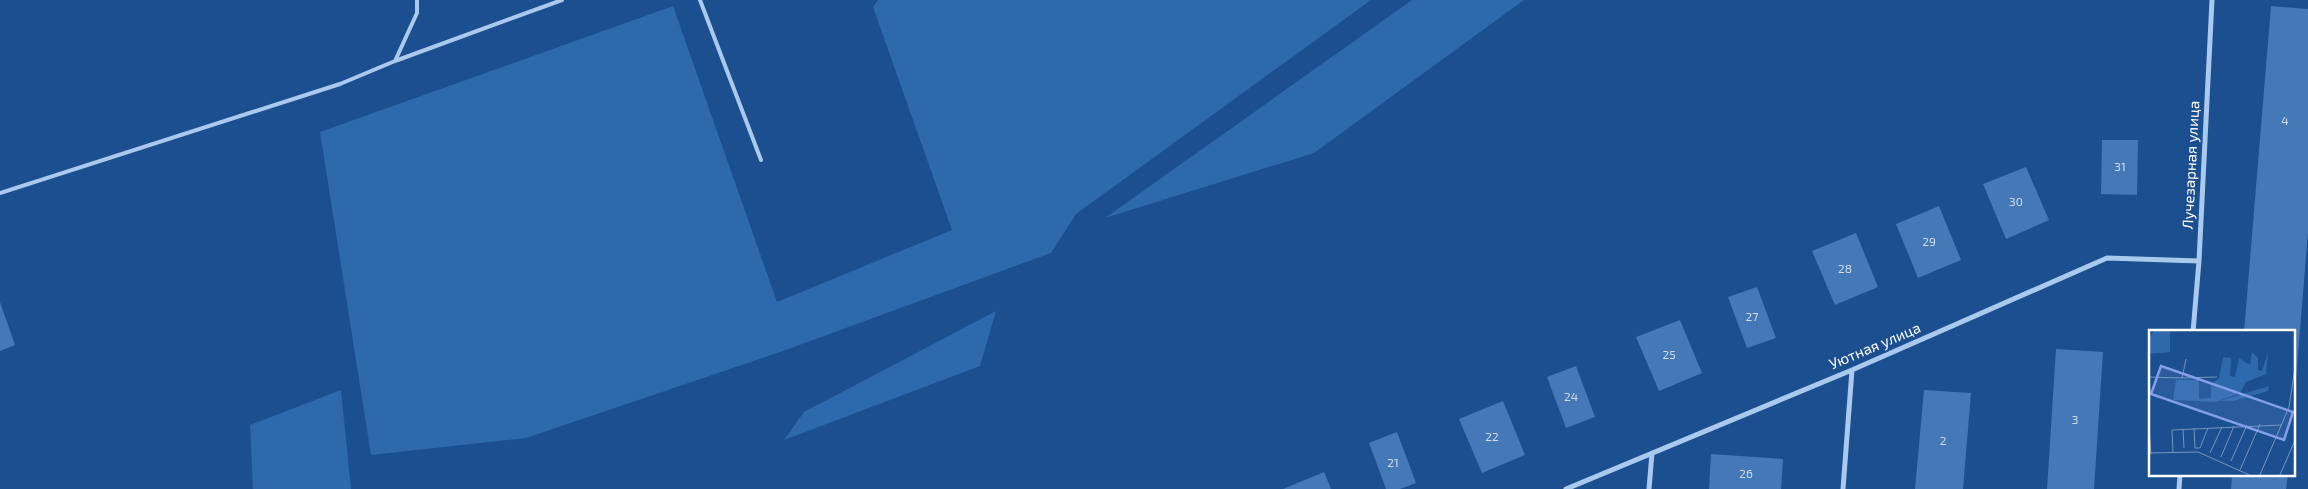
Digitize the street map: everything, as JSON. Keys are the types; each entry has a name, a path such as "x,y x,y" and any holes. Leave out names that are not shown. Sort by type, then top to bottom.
{"street":[{"name":"Лучезарная улица","path":"2193,330 2199,262 2212,0"},
{"name":"Уютная улица","path":"1566,489 1852,370 2108,258 2199,262"},
{"path":"1842,489 1852,370"},
{"path":"1650,489 1652,453"},
{"path":"2179,489 2180,476"}],"lane":[{"path":"394,61 417,13 417,0"},
{"path":"0,193 340,84 394,61 562,0"},
{"path":"700,0 761,160"}],"shaded area":[{"path":"878,0 1371,0 1076,214 1051,253 783,351 526,438 371,455 320,132 673,6 777,302 952,230 873,7"},
{"path":"1412,0 1524,0 1314,153 1105,218"},
{"path":"996,311 980,366 784,440 804,412"},
{"path":"341,390 351,489 253,489 250,425"}],"building":[{"path":"2271,6 2308,9 2308,232 2296,380 2296,330 2244,330"},
{"path":"2102,140 2138,140 2137,195 2101,194"},
{"path":"2026,167 2049,220 2006,239 1983,184"},
{"path":"1939,206 1961,260 1918,278 1896,224"},
{"path":"1856,233 1878,287 1835,305 1812,251"},
{"path":"1757,287 1776,338 1747,348 1728,297"},
{"path":"0,302 15,345 0,351"},
{"path":"1680,320 1702,373 1659,391 1636,337"},
{"path":"2056,349 2103,352 2094,489 2047,489"},
{"path":"1576,366 1595,417 1566,428 1547,377"},
{"path":"1924,390 1971,393 1963,489 1915,489"},
{"path":"1503,401 1525,455 1482,473 1459,419"},
{"path":"1397,432 1416,483 1400,489 1386,489 1369,443"},
{"path":"1711,454 1783,459 1781,489 1709,489"},
{"path":"1324,472 1331,489 1283,489"},
{"path":"2232,476 2288,476 2286,489 2231,489"}]}
